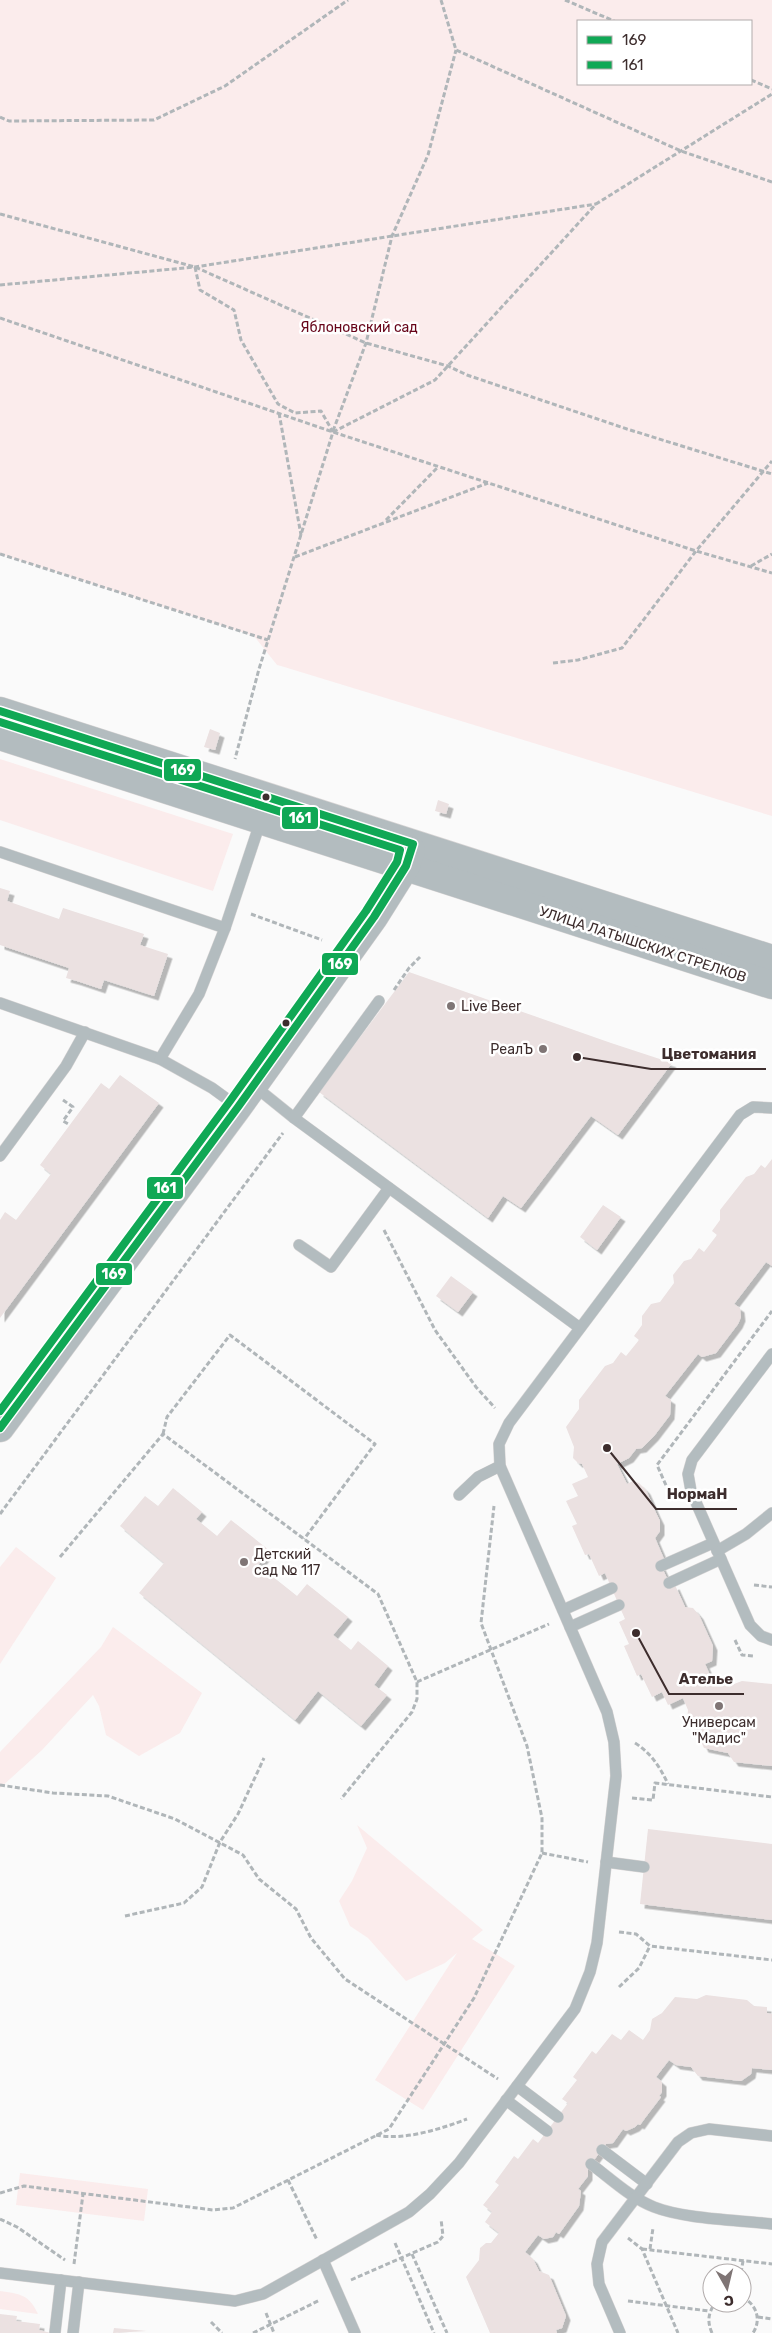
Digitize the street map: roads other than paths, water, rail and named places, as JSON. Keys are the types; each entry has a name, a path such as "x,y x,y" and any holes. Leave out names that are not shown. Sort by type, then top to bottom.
{"street":[{"name":"УЛИЦА ЛАТЫШСКИХ СТРЕЛКОВ","path":"0,711 772,985"},
{"name":"УЛИЦА ЛАТЫШСКИХ СТРЕЛКОВ","path":"0,736 261,820 410,855 772,959"},
{"path":"0,1428 238,1107 374,917 410,855"}],"lane":[{"path":"160,1059 199,994 225,928 261,820"},
{"path":"0,852 225,928"},
{"path":"294,1118 379,1001"},
{"path":"0,1003 160,1059 212,1088 238,1107"},
{"path":"0,1156 66,1066 85,1032"},
{"path":"253,1085 294,1118 580,1328"},
{"path":"0,2273 236,2301 263,2294 409,2212 430,2194 458,2163 575,2009 590,1972 597,1943 616,1776 614,1742 607,1712 500,1466 499,1444 509,1423 740,1115 753,1107 772,1108"},
{"path":"0,1136 10,1143"},
{"path":"299,1246 331,1267 389,1188"},
{"path":"772,1354 692,1460 688,1474 691,1491 750,1625 761,1636 772,1640"},
{"path":"459,1495 478,1477 500,1466"},
{"path":"669,1583 746,1534 772,1513"},
{"path":"661,1566 717,1551"},
{"path":"563,1610 612,1588"},
{"path":"570,1627 619,1605"},
{"path":"606,1862 644,1867"},
{"path":"517,2086 558,2117"},
{"path":"506,2100 547,2131"},
{"path":"620,2333 599,2284 597,2264 602,2242 678,2142 690,2133 709,2129 772,2136"},
{"path":"602,2150 647,2184"},
{"path":"591,2164 636,2198 655,2208 686,2214 772,2224"},
{"path":"323,2260 354,2333"},
{"path":"55,2332 61,2280"},
{"path":"74,2333 79,2282"}],"place":[{"name":"Live Beer","path":"451,1006"},
{"name":"РеалЪ","path":"543,1049"},
{"name":"Цветомания","path":"577,1057"},
{"name":"НормаН","path":"607,1448"},
{"name":"Детский сад № 117","path":"244,1562"},
{"name":"Ателье","path":"636,1633"},
{"name":"Универсам \"Мадис\"","path":"719,1706"}],"park label":[{"name":"Яблоновский сад","path":"359,327"}]}
